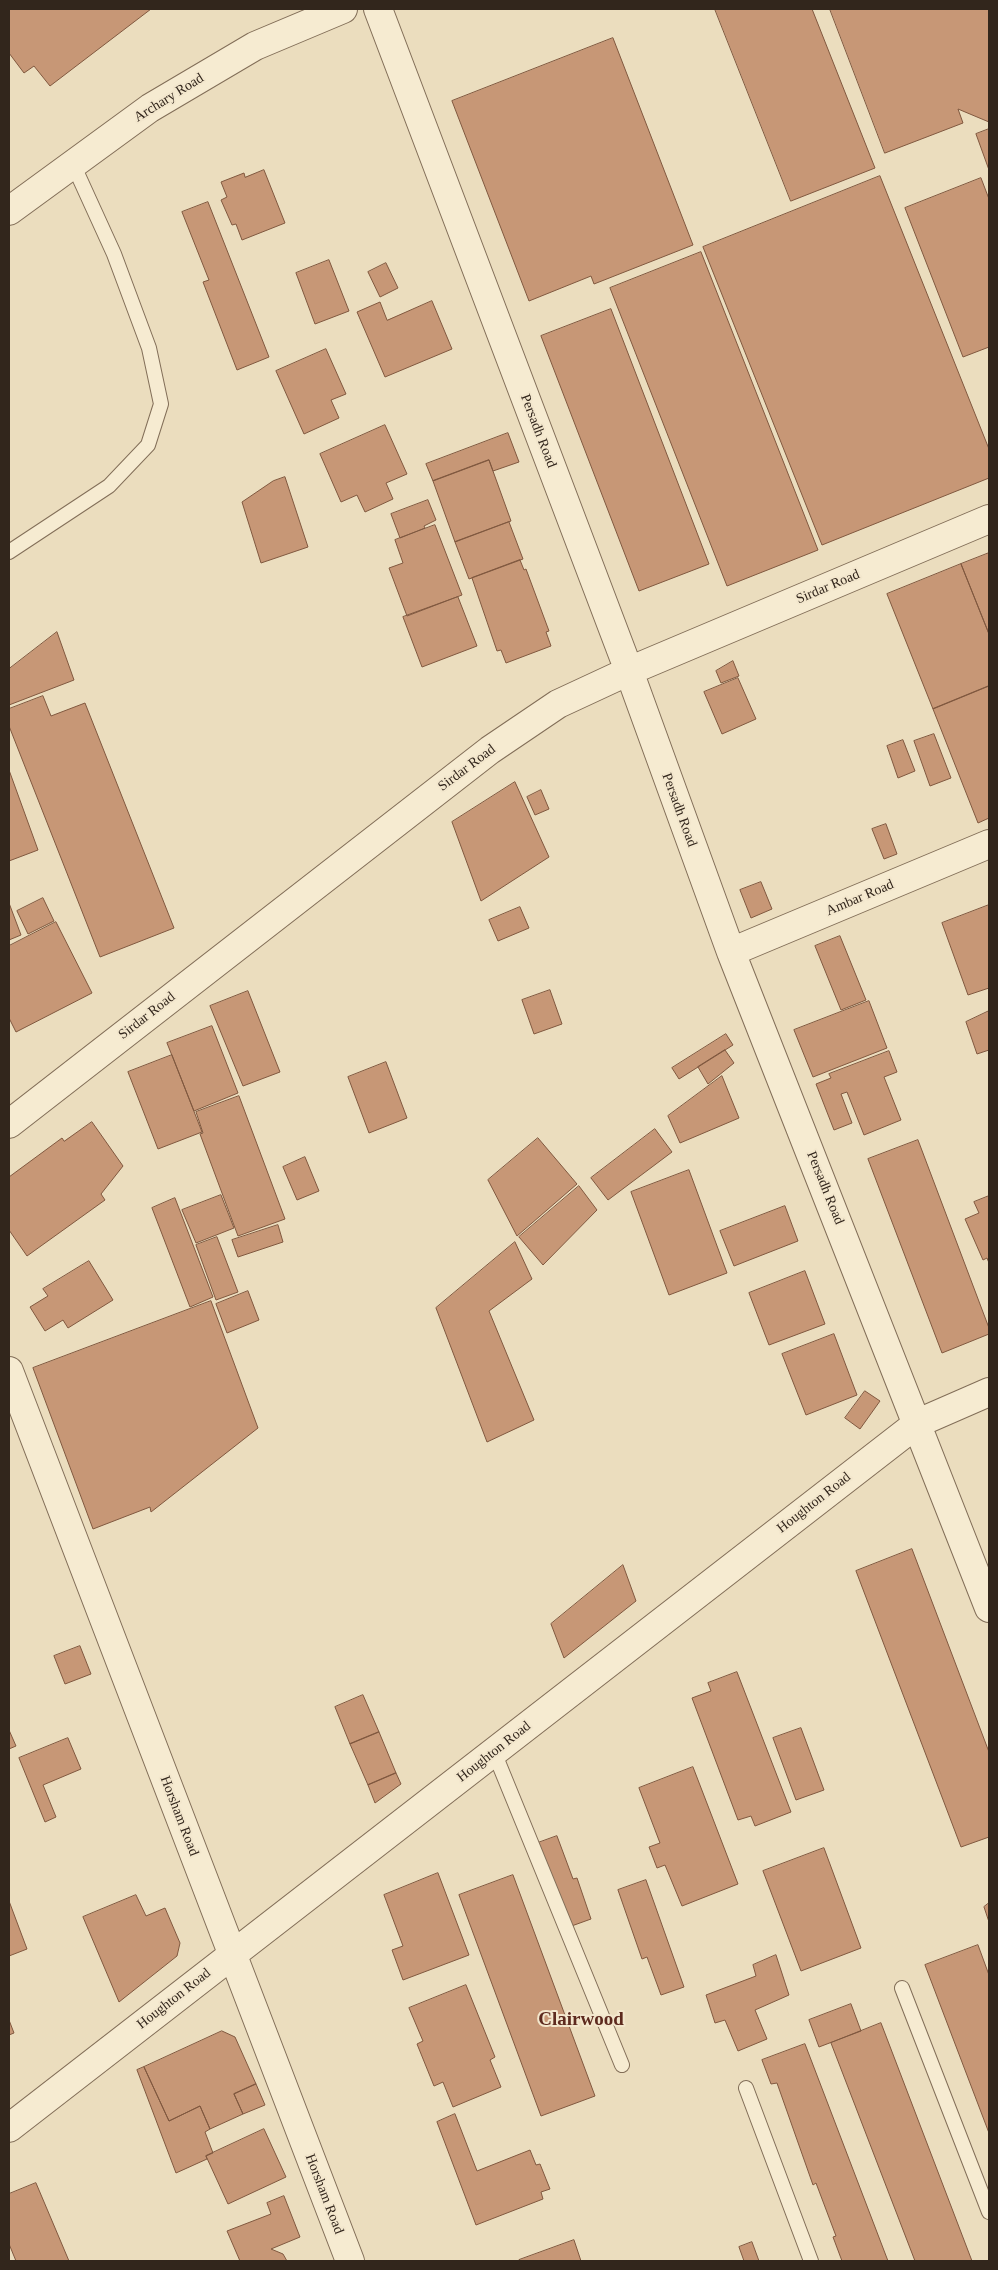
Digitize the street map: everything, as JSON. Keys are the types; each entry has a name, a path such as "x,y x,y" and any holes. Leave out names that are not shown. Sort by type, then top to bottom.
{"street":[{"name":"Archary Road","path":"9,211 150,108 255,46 343,9"},
{"name":"Persadh Road","path":"378,9 629,671 732,952 989,1608"},
{"name":"Sirdar Road","path":"9,1124 490,750 558,704 629,671 989,519"},
{"name":"Ambar Road","path":"732,952 989,844"},
{"name":"Horsham Road","path":"11,1383 350,2261"},
{"name":"Houghton Road","path":"9,2128 918,1423 989,1392"}],"lane":[{"path":"9,552 109,486 148,445 161,404 149,348 114,254 73,164"},
{"path":"494,1752 622,2065"},
{"path":"902,1988 989,2212"},
{"path":"746,2088 811,2261"}],"building":[{"path":"9,9 151,9 50,86 34,66 24,73 9,53"},
{"path":"715,9 812,9 875,168 791,201"},
{"path":"830,9 989,9 989,122 958,109 963,123 885,153"},
{"path":"613,38 693,245 594,284 591,276 529,301 452,101"},
{"path":"989,129 989,170 976,134"},
{"path":"264,170 285,223 242,240 236,224 232,225 221,200 227,197 221,182 244,173 245,177"},
{"path":"880,176 989,449 989,478 822,545 703,247"},
{"path":"981,178 989,199 989,347 963,357 905,208"},
{"path":"208,202 269,357 237,370 203,282 209,280 182,212"},
{"path":"701,252 818,550 727,586 610,288"},
{"path":"329,260 349,311 315,324 296,273"},
{"path":"386,263 398,288 380,297 368,272"},
{"path":"432,301 452,349 385,377 357,312 380,302 387,320"},
{"path":"611,309 709,564 639,591 541,336"},
{"path":"326,349 346,394 331,400 339,418 304,434 276,371"},
{"path":"385,425 407,474 386,483 393,499 365,512 357,495 341,502 320,454"},
{"path":"508,433 519,462 493,471 489,460 433,481 426,464"},
{"path":"489,460 511,521 455,542 433,481"},
{"path":"285,477 308,547 261,563 242,502 273,481"},
{"path":"428,500 436,520 424,526 425,528 400,538 391,514"},
{"path":"509,522 523,559 469,579 455,542"},
{"path":"435,525 462,595 407,616 389,568 403,563 395,540"},
{"path":"989,553 989,634 961,564"},
{"path":"520,560 524,570 526,569 549,631 546,632 551,646 506,663 501,650 497,651 472,578"},
{"path":"961,564 989,634 989,686 933,709 887,594"},
{"path":"458,597 477,646 422,667 403,617"},
{"path":"57,632 74,680 9,705 9,669"},
{"path":"733,661 739,676 721,683 716,671"},
{"path":"738,678 756,719 722,734 704,692"},
{"path":"989,686 989,818 978,823 933,709"},
{"path":"43,696 51,716 85,703 174,928 100,957 9,726 9,709"},
{"path":"934,734 951,778 930,786 914,741"},
{"path":"903,740 915,771 898,778 887,746"},
{"path":"9,770 38,850 9,861"},
{"path":"515,782 549,857 481,901 452,822"},
{"path":"541,790 549,809 535,815 527,797"},
{"path":"886,824 897,854 884,859 872,829"},
{"path":"761,882 772,909 751,918 740,890"},
{"path":"43,898 54,921 28,934 17,911"},
{"path":"9,903 21,935 9,940"},
{"path":"989,905 989,988 968,995 942,923"},
{"path":"520,907 529,928 498,941 489,920"},
{"path":"56,922 92,993 16,1032 9,1018 9,946"},
{"path":"840,936 866,1000 841,1010 815,946"},
{"path":"550,990 562,1024 534,1034 522,1000"},
{"path":"248,991 280,1072 243,1086 210,1006"},
{"path":"869,1001 887,1048 813,1077 794,1030"},
{"path":"989,1011 989,1050 977,1054 966,1022"},
{"path":"212,1026 238,1093 194,1111 167,1043"},
{"path":"726,1034 733,1045 679,1079 672,1068"},
{"path":"725,1050 734,1063 708,1084 698,1067"},
{"path":"889,1051 897,1072 884,1077 901,1120 864,1135 847,1092 841,1094 852,1123 834,1130 816,1084 831,1078 829,1074"},
{"path":"172,1055 202,1132 158,1149 128,1072"},
{"path":"386,1062 407,1118 369,1133 348,1077"},
{"path":"722,1076 739,1118 680,1143 668,1116"},
{"path":"239,1096 285,1219 238,1236 200,1134 203,1133 196,1112"},
{"path":"92,1122 123,1166 101,1194 105,1200 27,1256 9,1230 9,1177 62,1138 64,1141"},
{"path":"655,1129 672,1152 608,1200 591,1178"},
{"path":"538,1138 577,1184 517,1236 488,1180"},
{"path":"918,1140 989,1328 989,1334 942,1353 868,1159"},
{"path":"305,1157 319,1191 297,1200 283,1167"},
{"path":"689,1170 727,1273 669,1295 631,1192"},
{"path":"579,1186 597,1210 543,1265 519,1237"},
{"path":"221,1195 234,1228 196,1243 182,1210"},
{"path":"989,1196 989,1263 987,1258 983,1260 965,1219 979,1213 974,1202"},
{"path":"175,1198 213,1297 190,1307 152,1208"},
{"path":"785,1206 798,1241 734,1266 720,1231"},
{"path":"278,1225 283,1242 238,1257 232,1240"},
{"path":"217,1237 238,1292 216,1300 196,1245"},
{"path":"515,1242 532,1279 489,1311 534,1420 487,1442 436,1308"},
{"path":"89,1261 113,1300 68,1328 63,1320 45,1331 30,1307 48,1296 43,1289"},
{"path":"805,1271 825,1324 769,1345 749,1293"},
{"path":"248,1291 259,1320 227,1333 216,1304"},
{"path":"211,1301 258,1428 151,1512 150,1507 93,1529 33,1368"},
{"path":"834,1334 857,1395 806,1415 782,1354"},
{"path":"865,1391 880,1401 860,1429 845,1418"},
{"path":"912,1549 989,1752 989,1837 961,1847 856,1571"},
{"path":"623,1565 636,1601 564,1658 551,1624"},
{"path":"80,1646 91,1674 65,1684 54,1656"},
{"path":"737,1672 791,1812 755,1826 751,1816 738,1820 692,1698 711,1691 708,1683"},
{"path":"363,1695 379,1732 350,1744 335,1707"},
{"path":"801,1728 824,1790 796,1800 773,1738"},
{"path":"9,1730 16,1746 9,1749"},
{"path":"379,1732 396,1773 368,1785 350,1744"},
{"path":"68,1738 81,1769 43,1785 56,1817 45,1822 19,1758"},
{"path":"693,1767 738,1884 682,1906 665,1865 657,1868 649,1847 660,1843 639,1788"},
{"path":"396,1773 401,1784 375,1803 368,1785"},
{"path":"557,1836 573,1879 577,1878 591,1919 566,1928 535,1844"},
{"path":"824,1848 861,1948 801,1971 763,1871"},
{"path":"438,1873 469,1955 403,1980 392,1950 403,1946 384,1895"},
{"path":"513,1875 595,2096 541,2116 459,1895"},
{"path":"646,1880 684,1987 661,1995 647,1957 642,1959 618,1890"},
{"path":"136,1895 146,1916 165,1908 180,1943 177,1956 119,2002 83,1917"},
{"path":"9,1901 27,1949 9,1956"},
{"path":"989,1903 989,1922 984,1907"},
{"path":"978,1945 989,1975 989,2133 925,1965"},
{"path":"776,1955 789,1995 755,2010 767,2039 738,2051 725,2020 715,2023 706,1995 756,1976 753,1965"},
{"path":"466,1985 495,2057 490,2060 501,2087 453,2107 443,2082 434,2086 417,2044 423,2041 409,2008"},
{"path":"851,2004 861,2031 819,2047 809,2020"},
{"path":"9,2020 14,2033 9,2035"},
{"path":"881,2023 972,2261 915,2261 831,2043"},
{"path":"222,2031 235,2037 256,2084 234,2094 243,2114 210,2129 200,2106 169,2121 144,2067"},
{"path":"805,2044 888,2261 842,2261 833,2237 836,2236 816,2183 813,2185 777,2083 771,2084 762,2060"},
{"path":"144,2067 169,2121 200,2106 210,2129 205,2132 213,2153 206,2156 207,2159 176,2173 137,2070"},
{"path":"256,2084 265,2105 243,2114 234,2094"},
{"path":"455,2114 477,2171 530,2150 536,2165 540,2164 550,2189 541,2192 543,2199 476,2225 437,2122"},
{"path":"264,2129 286,2177 228,2204 206,2156"},
{"path":"36,2183 69,2261 16,2261 9,2244 9,2194"},
{"path":"284,2196 300,2237 271,2249 283,2254 287,2261 240,2261 227,2231 271,2214 267,2203"},
{"path":"574,2240 581,2261 519,2261 519,2260"},
{"path":"752,2242 759,2261 744,2261 739,2247"}],"district":[{"name":"Clairwood","path":"581,2020"}]}
